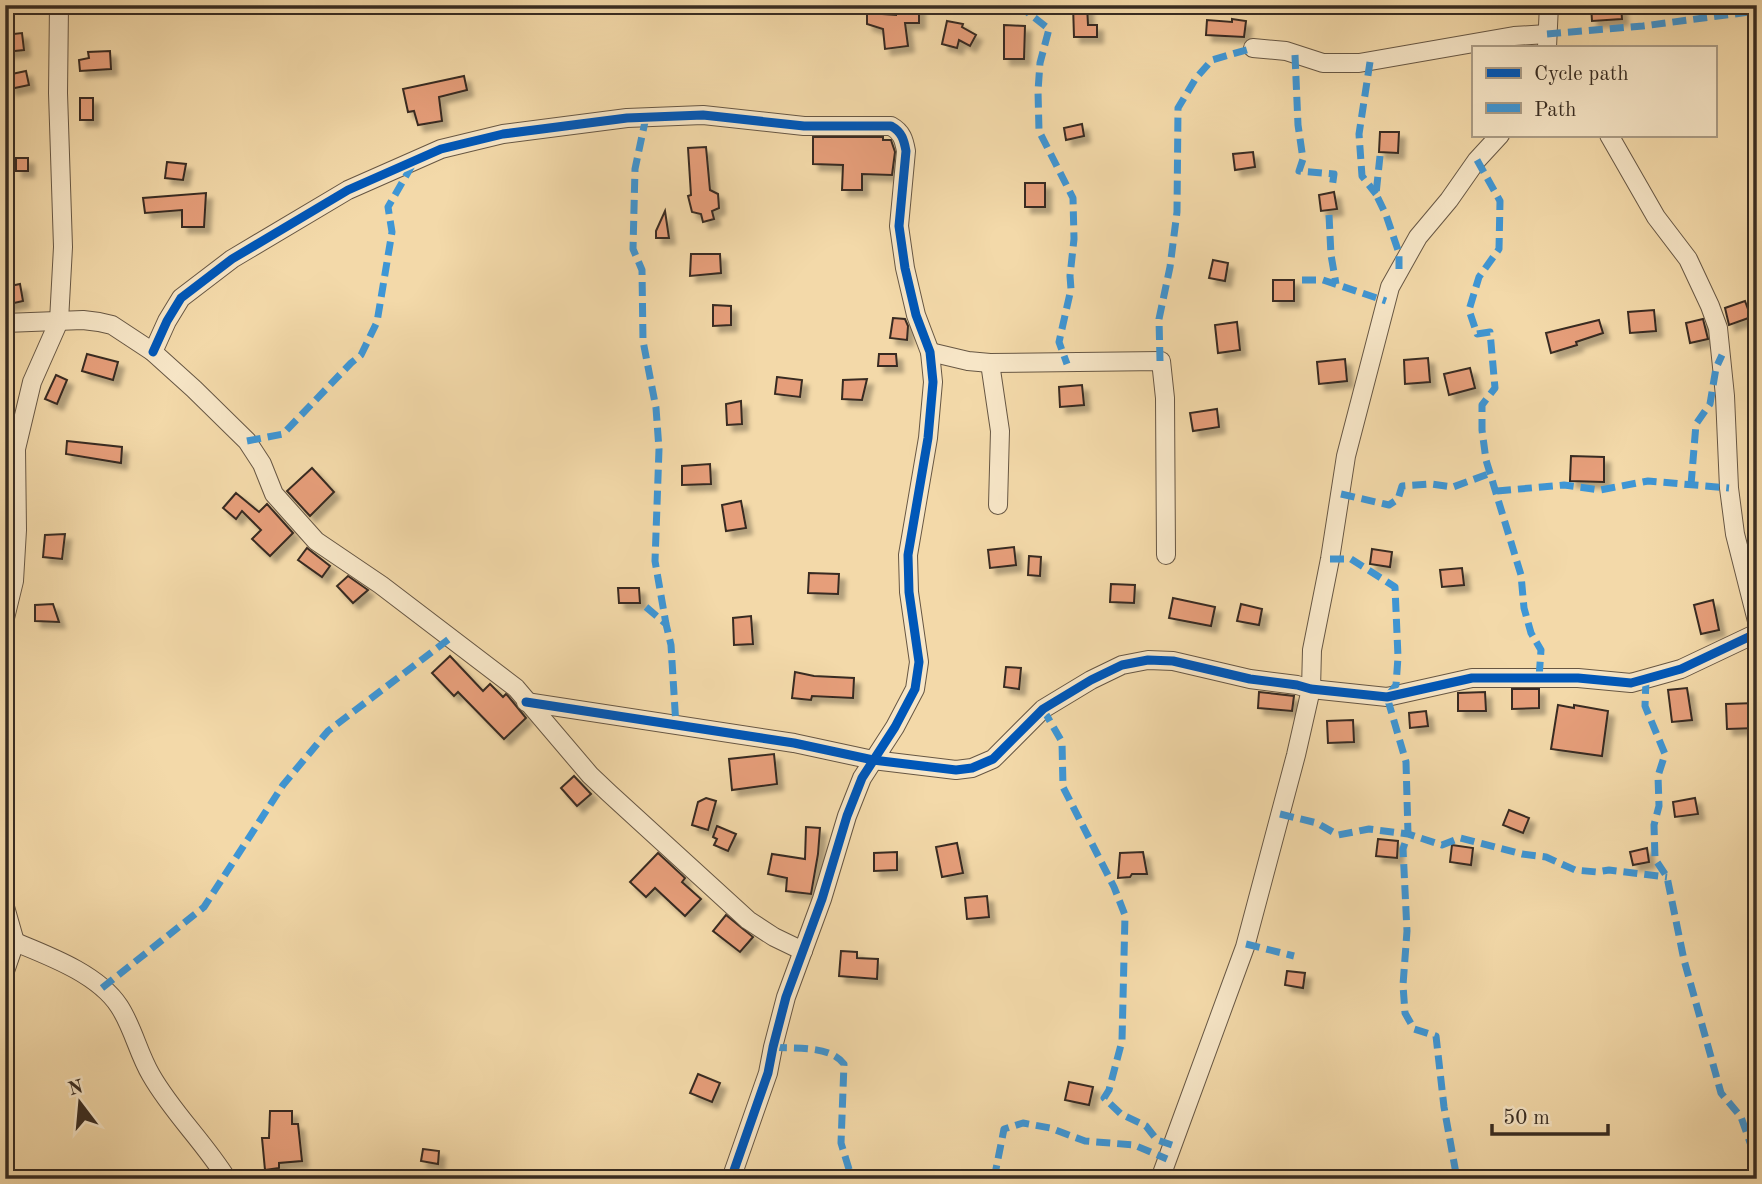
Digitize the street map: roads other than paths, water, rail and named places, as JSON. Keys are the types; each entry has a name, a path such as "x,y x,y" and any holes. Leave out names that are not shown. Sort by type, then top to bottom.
{"street":[{"path":"5,618 14,581 17,530 16,449 32,382 59,321 63,247 58,93 59,5"},
{"path":"1253,48 1286,51 1323,63 1359,63 1514,36 1547,41 1549,5"},
{"path":"153,352 181,298 232,259 302,216 391,170 441,149 503,134 627,118 703,115 804,125 891,126 899,130 906,151 899,226 916,314 930,352 933,382 928,438 908,555 909,592 919,662 915,689 895,727 862,778 847,816 786,996 768,1073 732,1179"},
{"path":"1160,1179 1245,947 1296,755 1311,690 1312,650 1346,456 1391,287 1418,237 1449,201 1477,160 1499,136"},
{"path":"1610,136 1656,217 1688,259 1718,328 1725,396 1729,488 1735,534 1757,621"},
{"path":"5,323 83,320 112,325 153,352 247,442 262,464 274,495 316,541 381,585 516,688 590,775 748,919 774,937 803,951"},
{"path":"930,352 990,363 1161,361 1165,398 1166,555"},
{"path":"990,363 1000,430 998,505"},
{"path":"526,702 794,743 873,760 956,770 972,768 993,759 1043,709 1091,680 1122,665 1148,660 1173,661 1250,679 1297,684 1311,690 1387,697 1472,678 1578,678 1631,683 1681,669 1757,633"},
{"path":"5,907 15,942 5,971"},
{"path":"15,942 71,967 102,988 118,1005 150,1074 193,1134 215,1159 227,1179"}]}
